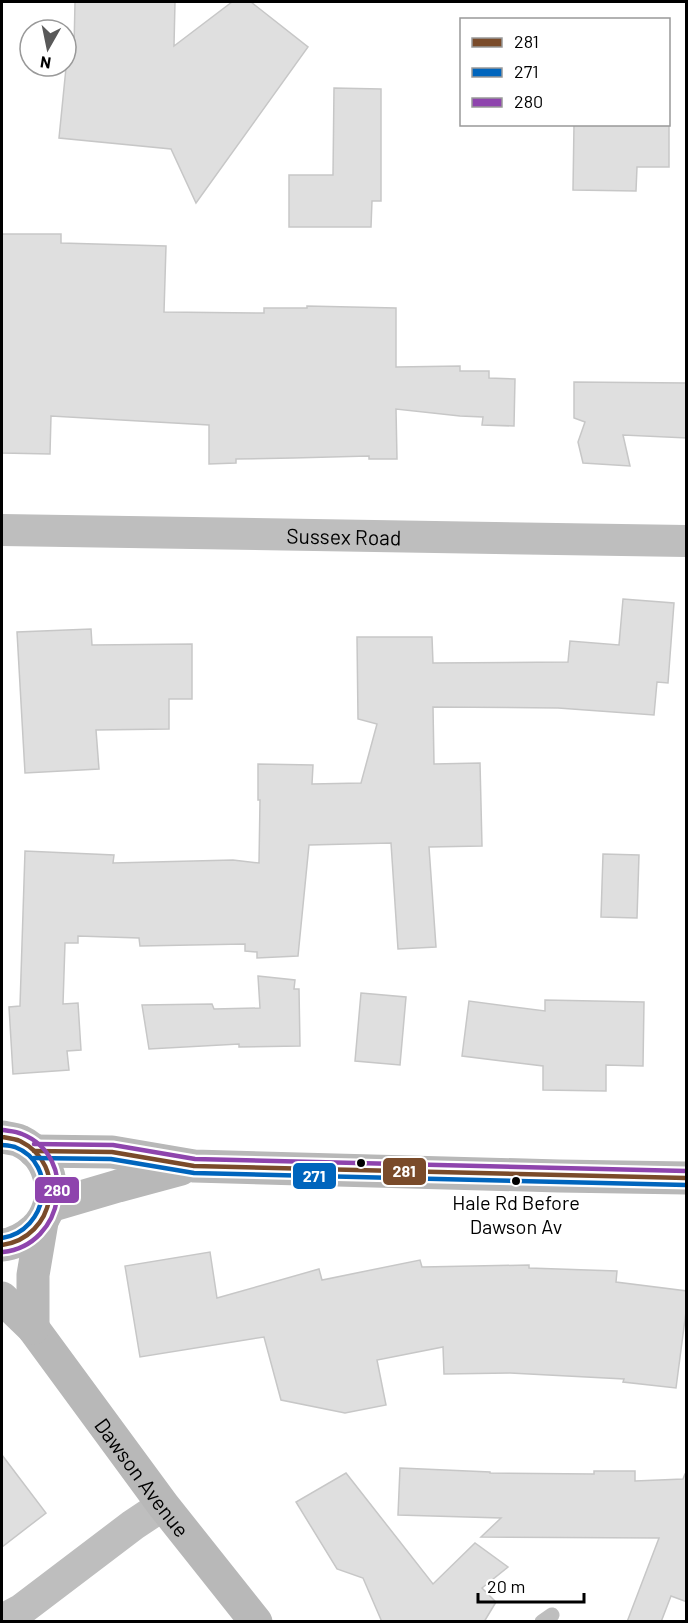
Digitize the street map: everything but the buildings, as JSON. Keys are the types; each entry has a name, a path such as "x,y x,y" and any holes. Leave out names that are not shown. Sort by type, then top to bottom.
{"main road":[{"path":"2,1137 20,1142 34,1152 46,1168 51,1186 33,1275 33,1328"},
{"path":"34,1152 112,1152 194,1166 687,1178"},
{"path":"2,1245 25,1238 46,1214 118,1186 194,1166"},
{"name":"Dawson Avenue","path":"2,1298 33,1328 163,1505 256,1622"}],"street":[{"name":"Sussex Road","path":"2,530 687,541"},
{"path":"2,1620 21,1610 163,1505"}],"transit line":[{"name":"280","path":"3,1130 20,1133 40,1145 52,1161 57,1180 57,1199 51,1218 40,1234 24,1246 3,1252"},
{"name":"281","path":"2,1137 20,1141 35,1152 45,1166 50,1183 49,1199 44,1215 34,1229 20,1240 2,1245"},
{"name":"280","path":"34,1144 113,1145 195,1159 686,1171"},
{"name":"271","path":"2,1145 15,1147 29,1156 38,1167 42,1181 42,1196 38,1211 30,1223 18,1233 2,1238"},
{"name":"281","path":"34,1151 112,1152 194,1166 686,1178"},
{"name":"271","path":"34,1158 111,1159 194,1173 686,1185"}],"place":[{"name":"Hale Rd Before Dawson Av","path":"516,1181"}]}
